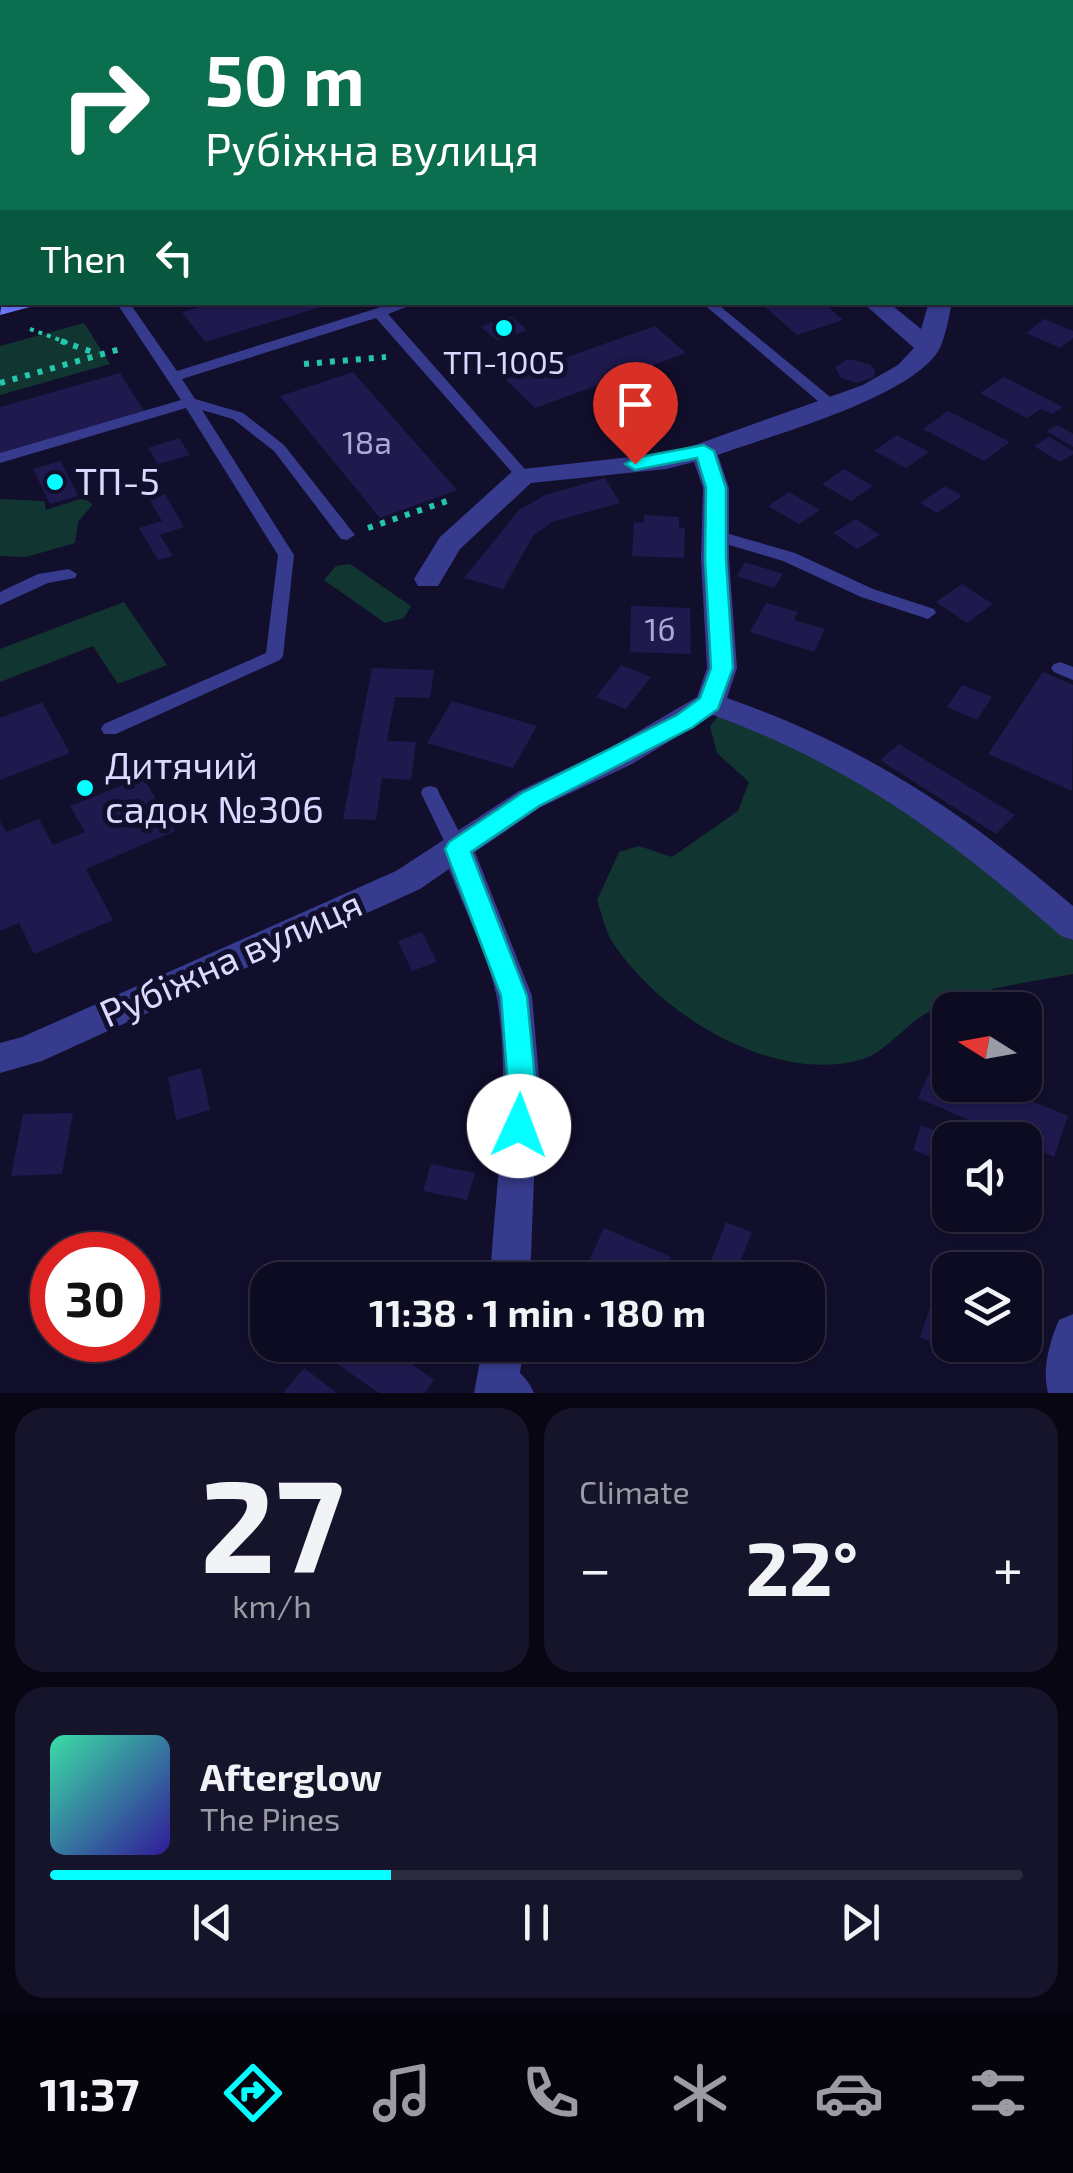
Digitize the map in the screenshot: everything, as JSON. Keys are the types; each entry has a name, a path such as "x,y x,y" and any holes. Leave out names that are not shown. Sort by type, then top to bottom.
{"street":[{"path":"877,305 928,347"},
{"path":"428,579 450,543 523,476 666,460 704,451 894,380 928,347 940,305"},
{"path":"704,451 716,488 722,668 710,703 808,742 921,804 984,850 1073,926"},
{"name":"Рубіжна вулиця","path":"0,1058 29,1050 390,888 458,849 530,800 621,756 710,703"},
{"path":"458,849 514,996 523,1100 516,1153 511,1262"},
{"path":"1061,1388 1073,1334"}],"lane":[{"path":"110,729 274,656 286,555 124,305"},
{"path":"174,377 404,305"},
{"path":"710,305 830,404"},
{"path":"379,313 523,476"},
{"path":"0,458 190,402 238,416 279,448 348,535"},
{"path":"716,535 790,556 868,593 928,613"},
{"path":"0,598 44,578 69,574"},
{"path":"430,793 458,849"}],"path":[{"path":"13,312 101,355"},
{"path":"0,383 149,341"},
{"path":"229,360 306,364 418,356"},
{"path":"348,535 523,476"}],"green space":[{"path":"84,323 110,364 0,395 0,346"},
{"path":"83,498 93,504 78,522 75,543 26,557 0,556 0,499 44,501 46,510"},
{"path":"350,564 411,606 404,618 385,623 324,580 336,566"},
{"path":"124,602 167,665 118,684 93,646 0,682 0,649"},
{"path":"720,714 809,742 1073,926 1073,974 982,992 932,992 932,1010 887,1045 863,1059 829,1065 793,1062 758,1053 690,1018 634,970 610,938 597,900 619,852 639,846 672,857 738,811 749,782 717,753 710,726"}],"building":[{"path":"205,305 327,305 205,342 182,312"},
{"path":"826,305 843,320 797,335 765,307"},
{"name":"ТП-1005","path":"510,316 527,330 498,341 481,327"},
{"path":"1044,319 1073,331 1073,338 1060,348 1026,333"},
{"path":"655,326 686,353 535,408 505,379"},
{"path":"848,359 869,364 875,370 874,377 857,383 841,378 835,367"},
{"path":"353,372 457,490 380,518 280,396"},
{"path":"120,373 144,411 0,453 0,407"},
{"path":"1004,377 1063,407 1052,414 1041,409 1027,418 980,393"},
{"path":"611,403 625,406 627,413 607,416 603,408"},
{"path":"948,411 1010,442 984,461 923,429"},
{"path":"1058,425 1073,434 1073,447 1046,431"},
{"path":"897,435 929,452 906,468 874,451"},
{"path":"1049,437 1073,454 1060,462 1034,446"},
{"path":"179,438 190,455 158,464 148,448"},
{"name":"ТП-5","path":"61,461 78,496 50,504 33,469"},
{"path":"844,469 873,486 851,501 822,484"},
{"path":"605,478 620,503 552,522 533,536 503,589 464,578 519,510 545,495"},
{"path":"945,486 962,496 937,513 920,503"},
{"path":"789,492 820,510 799,524 768,506"},
{"path":"165,494 184,527 160,535 173,556 158,560 139,528 162,521 149,499"},
{"path":"644,515 679,517 679,527 685,528 684,558 632,556 634,522 643,523"},
{"path":"856,519 880,535 857,549 833,533"},
{"path":"745,562 783,574 774,588 737,576"},
{"path":"962,584 993,604 967,623 936,602"},
{"path":"766,603 798,612 794,620 825,629 814,652 750,632"},
{"path":"631,606 690,608 691,654 630,652"},
{"path":"621,665 651,677 626,709 596,697"},
{"path":"372,668 434,670 430,698 395,697 387,741 416,742 411,780 382,778 376,820 343,819"},
{"path":"1043,672 1073,685 1072,791 988,754"},
{"path":"962,685 992,697 977,720 947,707"},
{"path":"452,701 537,726 513,768 427,743"},
{"path":"42,702 70,753 0,780 0,718"},
{"path":"899,744 1015,815 996,834 880,760"},
{"path":"143,777 175,831 86,869 113,920 34,954 19,923 0,931 0,821 6,832 39,819 53,845 85,832 70,806"},
{"path":"422,932 437,962 412,971 398,941"},
{"path":"932,1067 932,1102 1034,1102 1068,1116 1054,1157 1042,1152 1042,1122 973,1122 918,1098"},
{"path":"201,1068 210,1110 176,1120 168,1077"},
{"path":"73,1113 62,1174 11,1176 23,1114"},
{"path":"921,1125 932,1129 932,1157 913,1150"},
{"path":"431,1164 475,1173 467,1200 423,1191"},
{"path":"726,1222 752,1232 740,1262 710,1262"},
{"path":"604,1228 671,1257 669,1262 588,1262"},
{"path":"932,1301 932,1342 920,1337"},
{"path":"334,1362 408,1362 434,1380 425,1393 379,1393"},
{"path":"304,1368 337,1393 283,1393"}],"place":[{"name":"ТП-1005","path":"504,328"},
{"name":"ТП-5","path":"55,482"},
{"name":"Дитячий садок №306","path":"85,788"}],"route":[{"path":"519,1126 523,1100 514,996 458,849 530,800 685,721 710,703 722,668 715,559 716,488 704,451 635,464"}]}
